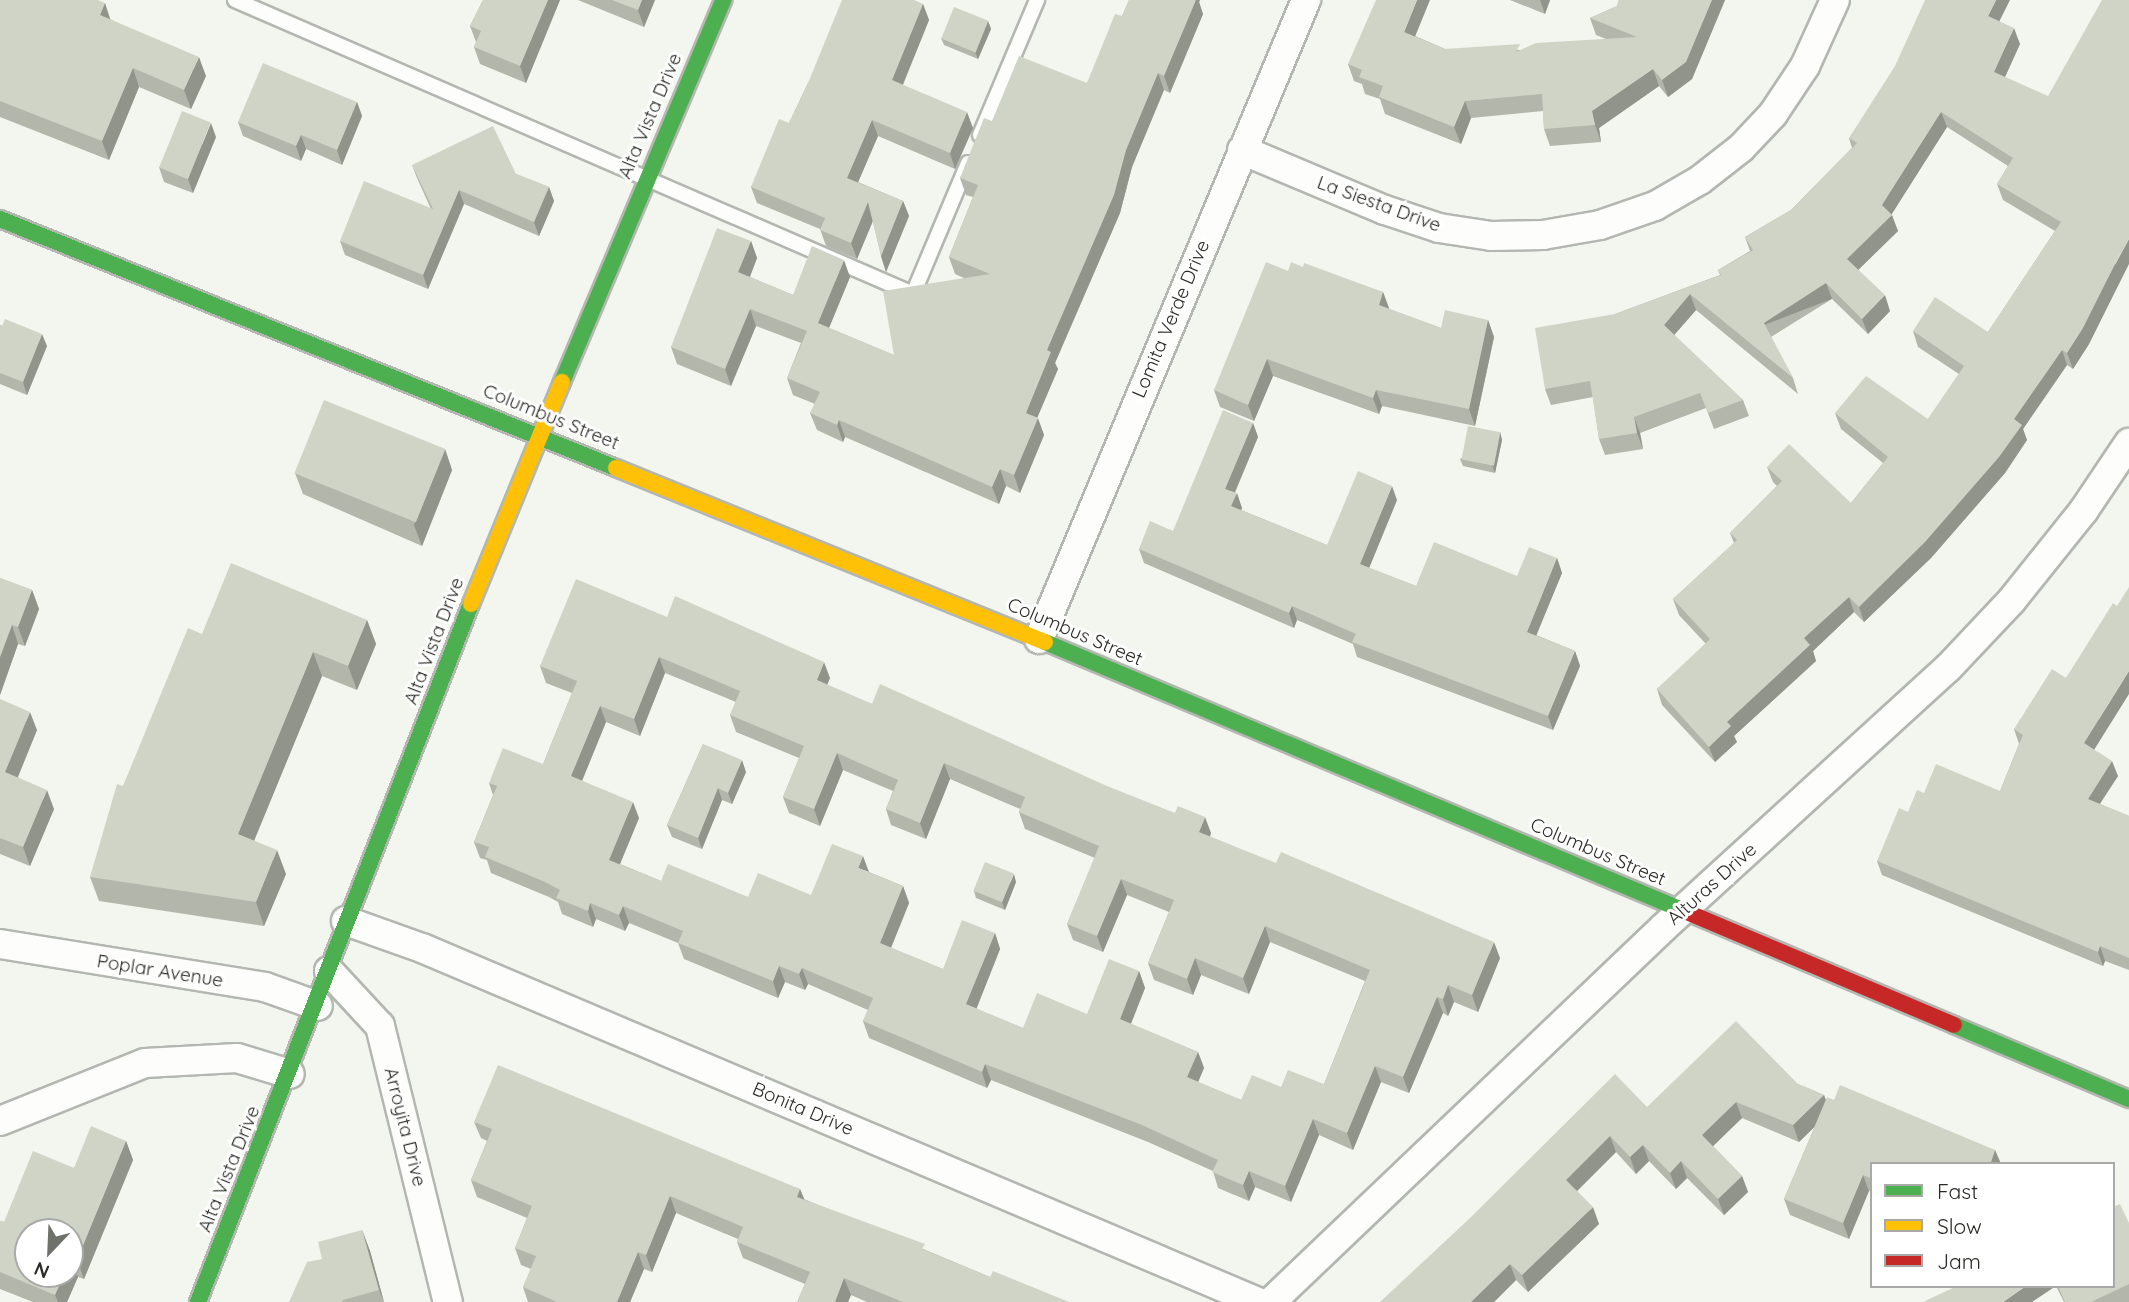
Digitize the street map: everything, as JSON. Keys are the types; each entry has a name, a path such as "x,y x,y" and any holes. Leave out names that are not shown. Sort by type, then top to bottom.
{"main road":[{"name":"Alta Vista Drive","path":"198,1302 318,1006 346,921 540,435 723,0"},
{"name":"Columbus Street","path":"0,219 162,287 540,435 1039,639 2129,1098"}],"street":[{"name":"Lomita Verde Drive","path":"1039,639 1306,0"},
{"name":"La Siesta Drive","path":"1242,150 1385,210 1439,228 1491,236 1543,236 1600,225 1655,206 1700,180 1741,148 1773,114 1805,66 1835,0"},
{"name":"Alturas Drive","path":"1270,1302 1684,910 1948,668 2068,530 2129,443"},
{"name":"Bonita Drive","path":"346,921 422,948 1258,1302"},
{"name":"Poplar Avenue","path":"0,944 265,987 318,1006"},
{"name":"Arroyita Drive","path":"329,971 380,1026 448,1302"},
{"path":"0,1121 145,1063 237,1058 290,1074"}],"lane":[{"path":"235,0 648,175 913,294 1037,0"}],"building":[{"path":"0,0 98,0 105,3 100,15 199,57 184,90 133,68 102,141 0,101"},
{"path":"483,0 548,0 520,66 474,47 481,31 470,26"},
{"path":"612,0 642,0 638,10"},
{"path":"842,0 914,0 923,4 892,80 967,112 950,153 872,120 847,178 903,201 881,256 868,202 851,243 820,230 825,218 751,187 779,119 789,123"},
{"path":"1129,0 1196,0 1164,76 1158,73 1126,150 1114,195 1047,350 1051,352 1026,413 1038,418 1014,475 1000,469 992,487 839,420 837,425 810,413 820,392 787,378 807,331 750,309 725,369 671,347 717,228 751,241 738,272 793,295 812,246 844,260 818,323 894,355 883,291 990,274 949,257 978,185 960,178 984,118 992,121 1019,56 1087,83 1115,14 1122,16"},
{"path":"1376,0 1417,0 1404,32 1445,49 1520,44 1516,52 1536,43 1637,37 1590,18 1617,6 1619,0 1712,0 1686,62 1662,80 1653,69 1592,111 1595,125 1544,129 1542,94 1465,101 1454,127 1379,97 1383,86 1359,77 1362,70 1348,64"},
{"path":"1925,0 1996,0 1988,16 2014,28 1994,72 2048,96 2102,0 2129,0 2129,239 2083,328 2067,353 2062,350 2014,419 2022,425 1999,457 1925,542 1859,607 1849,597 1804,638 1810,645 1727,722 1731,726 1709,747 1657,689 1710,639 1673,599 1737,540 1730,533 1782,481 1767,467 1789,444 1851,503 1888,457 1835,413 1866,376 1928,419 1964,366 1913,331 1935,297 1988,332 2061,222 1997,184 2013,158 1941,112 1882,205 1892,215 1847,259 1885,295 1862,319 1826,283 1764,323 1793,378 1690,294 1664,325 1743,400 1708,413 1700,393 1634,417 1637,433 1599,439 1590,381 1545,389 1535,328 1615,314 1721,275 1718,270 1753,250 1745,237 1791,210 1857,143 1849,138 1895,66"},
{"path":"954,7 988,21 976,52 941,39"},
{"path":"263,63 357,102 337,150 301,135 296,146 238,122"},
{"path":"182,111 211,123 188,179 159,168"},
{"path":"493,126 516,174 549,187 534,222 459,190 423,275 340,241 364,181 433,209 412,165"},
{"path":"1266,262 1288,271 1291,262 1303,267 1304,263 1383,292 1379,305 1441,328 1445,310 1488,320 1469,409 1376,390 1373,398 1267,359 1248,405 1214,390"},
{"path":"5,319 42,334 23,382 0,373 0,325 2,326"},
{"path":"324,400 445,449 416,522 294,473"},
{"path":"1223,410 1253,423 1225,489 1237,493 1231,506 1327,545 1358,471 1392,486 1360,564 1416,586 1434,542 1517,576 1529,547 1557,558 1527,632 1575,651 1548,716 1352,642 1356,634 1292,606 1289,613 1139,549 1150,521 1173,531"},
{"path":"1468,426 1500,432 1494,466 1462,459"},
{"path":"231,563 367,620 348,666 313,652 238,834 277,850 256,902 90,877 117,784 123,786 188,628 202,634"},
{"path":"0,578 32,590 18,627 12,625 0,657"},
{"path":"576,579 667,617 675,596 824,662 817,680 872,704 880,684 1107,786 1175,813 1178,806 1205,817 1199,832 1276,863 1281,852 1494,942 1472,995 1448,985 1443,999 1437,997 1403,1077 1375,1066 1347,1133 1313,1119 1285,1186 1249,1171 1243,1185 1212,1172 1218,1160 1142,1125 985,1064 982,1072 863,1021 873,998 802,968 799,974 779,966 773,981 678,943 683,931 623,906 619,915 590,903 588,911 556,898 560,890 543,881 485,857 489,847 474,842 497,786 489,783 503,748 543,764 577,681 540,666","holes":["659,657 740,691 730,715 804,746 783,797 814,809 837,753 898,780 886,809 920,823 944,763 1025,797 1019,812 1099,846 1067,924 1097,936 1121,879 1174,900 1148,963 1187,979 1195,958 1243,978 1265,926 1370,970 1324,1084 1288,1070 1281,1087 1252,1075 1241,1100 1187,1077 1198,1052 1120,1019 1139,971 1109,959 1087,1014 1037,993 1023,1028 966,1004 995,933 962,920 943,969 880,943 903,886 858,868 863,856 832,844 811,895 758,873 748,897 668,864 661,881 609,860 633,802 571,776 600,706 634,719"]},
{"path":"2129,587 2129,671 2084,743 2112,761 2088,799 2129,816 2129,958 2100,946 2098,952 1877,861 1899,808 1908,812 1917,790 1924,793 1936,764 2000,791 2023,735 2014,729 2052,669 2066,678 2113,603 2117,606"},
{"path":"0,699 30,712 5,772 47,790 23,847 0,838"},
{"path":"703,744 742,760 728,793 718,788 698,838 667,825"},
{"path":"985,862 1014,874 1002,902 973,891"},
{"path":"1736,1021 1798,1084 1824,1095 1793,1125 1736,1102 1702,1135 1742,1176 1718,1199 1681,1161 1670,1173 1643,1145 1630,1157 1610,1136 1566,1180 1593,1207 1522,1275 1510,1264 1471,1302 1380,1302 1469,1219 1615,1074 1647,1107"},
{"path":"498,1065 800,1189 797,1197 925,1244 922,1249 990,1277 993,1271 1069,1302 903,1302 844,1278 835,1302 797,1302 810,1272 737,1242 743,1227 670,1196 646,1255 638,1252 617,1302 557,1302 523,1287 536,1256 515,1248 532,1206 471,1180 492,1129 474,1122"},
{"path":"1840,1085 1995,1150 1991,1162 1870,1162 1870,1178 1863,1175 1843,1223 1784,1199 1827,1097 1834,1100"},
{"path":"91,1126 126,1141 84,1243 84,1218 14,1218 14,1278 0,1272 0,1221 4,1222 33,1151 74,1168"},
{"path":"2120,1204 2129,1223 2129,1284 2091,1302 2065,1302 2059,1288 2115,1288 2115,1206"},
{"path":"362,1230 379,1290 342,1302 289,1302 307,1262 322,1259 318,1242"},
{"path":"38,1288 58,1288 55,1295"},
{"path":"1953,1288 2023,1288 2003,1302 1923,1302"}],"traffic: fast":[{"path":"562,382 723,0"},
{"path":"0,219 616,468"},
{"path":"198,1302 471,604"},
{"path":"1045,642 1682,910"},
{"path":"1954,1025 2129,1099"}],"traffic: slow":[{"path":"471,604 562,382"},
{"path":"616,468 1045,642"}],"traffic: jam":[{"path":"1682,910 1954,1025"}]}
